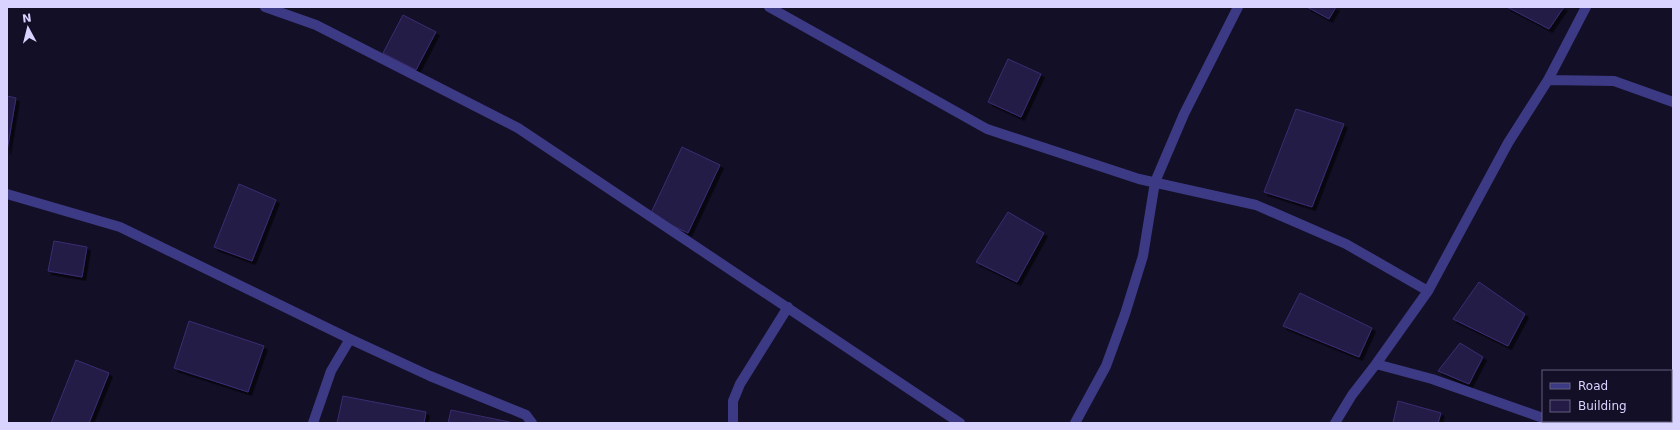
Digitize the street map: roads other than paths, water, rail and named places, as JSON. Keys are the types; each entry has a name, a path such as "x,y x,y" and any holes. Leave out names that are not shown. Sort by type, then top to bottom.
{"street":[{"path":"264,7 316,25 518,128 960,423"},
{"path":"769,7 987,129 1139,179 1256,205 1346,244 1428,291"},
{"path":"1075,423 1106,366 1125,314 1144,256 1155,182 1184,114 1238,7"},
{"path":"1335,423 1352,395 1428,291 1508,143 1548,80 1586,7"},
{"path":"1548,80 1614,82 1673,102"},
{"path":"7,194 120,227 350,339 430,376 526,415 532,423"},
{"path":"733,423 733,401 740,384 788,308"},
{"path":"313,423 331,372 350,339"},
{"path":"1376,364 1432,379 1542,418"}]}
